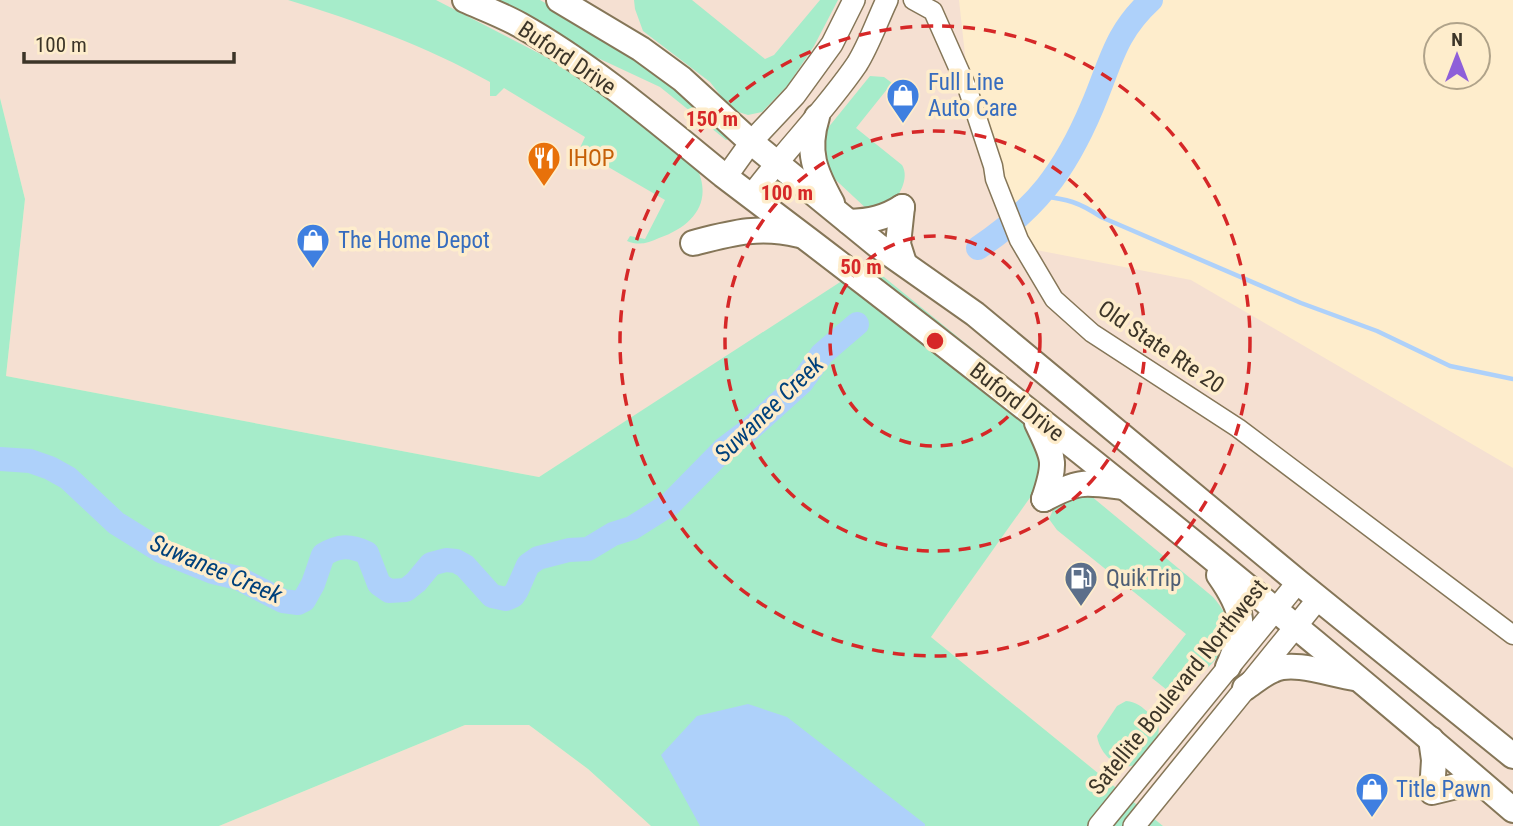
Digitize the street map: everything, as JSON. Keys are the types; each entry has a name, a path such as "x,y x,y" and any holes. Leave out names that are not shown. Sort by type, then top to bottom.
{"highway":[{"name":"Buford Drive","path":"465,0 519,24 579,62 660,122 726,177 1034,416 1200,549 1358,678 1513,810"},
{"name":"Buford Drive","path":"559,0 641,50 682,79 751,142 843,218 975,314 1513,756"},
{"path":"817,117 812,133 815,172 843,218 870,221 902,207 898,244 904,263"},
{"path":"694,243 741,231 765,229 804,236"},
{"path":"1034,416 1051,452 1053,469 1044,499 1070,485 1082,483 1123,487"},
{"path":"1200,549 1235,597 1241,618 1239,643 1228,667"},
{"path":"1245,688 1275,668 1303,666 1334,675 1358,678"},
{"path":"1431,739 1434,760 1432,792 1481,783"}],"main road":[{"path":"726,177 751,142 795,95 832,44 854,0"},
{"path":"751,196 776,162 817,117 859,61 887,0"},
{"name":"Satellite Boulevard Northwest","path":"1099,826 1298,582"},
{"path":"1134,826 1318,598"}],"street":[{"name":"Old State Rte 20","path":"914,0 933,11 968,90 995,179 1020,240 1054,299 1098,339 1238,428 1513,635"}],"shaded area":[{"path":"0,0 959,0 975,146 1026,248 1191,280 1513,468 1513,826 1163,826 931,637 1075,433 868,265 539,477 6,376 25,199 0,98"},
{"path":"465,725 529,725 588,769 651,826 219,826"}],"green space":[{"path":"288,0 436,0 548,58 614,103 696,166 703,191 697,211 682,227 671,233 643,243 627,241 630,236 645,239 665,200 579,150 585,137 504,88 496,96 490,96 490,82 441,57 365,26"},
{"path":"496,0 540,0 570,17 647,68 730,134 729,139 726,140 660,87 585,52"},
{"path":"634,0 692,0 765,59 774,55 820,0 838,0 814,46 788,85 762,112 748,115 732,110 710,82 643,31"},
{"path":"870,76 884,77 892,83 856,128 902,165 905,176 902,188 891,203 869,211 825,170 823,134"},
{"path":"0,98 25,199 6,376 539,477 868,264 1076,433 931,637 1163,826 651,826 588,769 529,725 465,725 219,826 0,826"},
{"path":"1085,491 1213,597 1222,608 1228,629 1223,648 1209,666 1185,687 1167,690 1152,678 1186,634 1057,530 1049,519 1056,503"},
{"path":"1126,701 1142,707 1150,714 1159,730 1156,741 1140,761 1125,766 1108,758 1097,736 1117,706"}],"water":[{"path":"748,704 787,717 925,826 700,826 661,755 697,716"}],"waterway":[{"name":"Suwanee Creek","path":"978,248 1016,219 1047,187 1082,130 1121,37 1151,0"},
{"path":"1041,196 1079,205 1301,303 1377,331 1450,366 1513,379"},
{"name":"Suwanee Creek","path":"0,459 30,461 50,468 68,478 116,523 161,551 213,572 238,578 283,601 298,603 304,600 323,555 345,547 367,553 379,584 389,591 406,590 431,564 446,560 465,566 492,596 506,599 513,596 528,565 538,558 569,550 588,549 613,534 632,528 670,504 725,448 802,382 822,354 857,324"}],"place":[{"name":"Full Line Auto Care","path":"903,125"},
{"name":"IHOP","path":"544,188"},
{"name":"The Home Depot","path":"313,270"},
{"name":"QuikTrip","path":"1081,608"},
{"name":"Title Pawn","path":"1372,819"}]}
